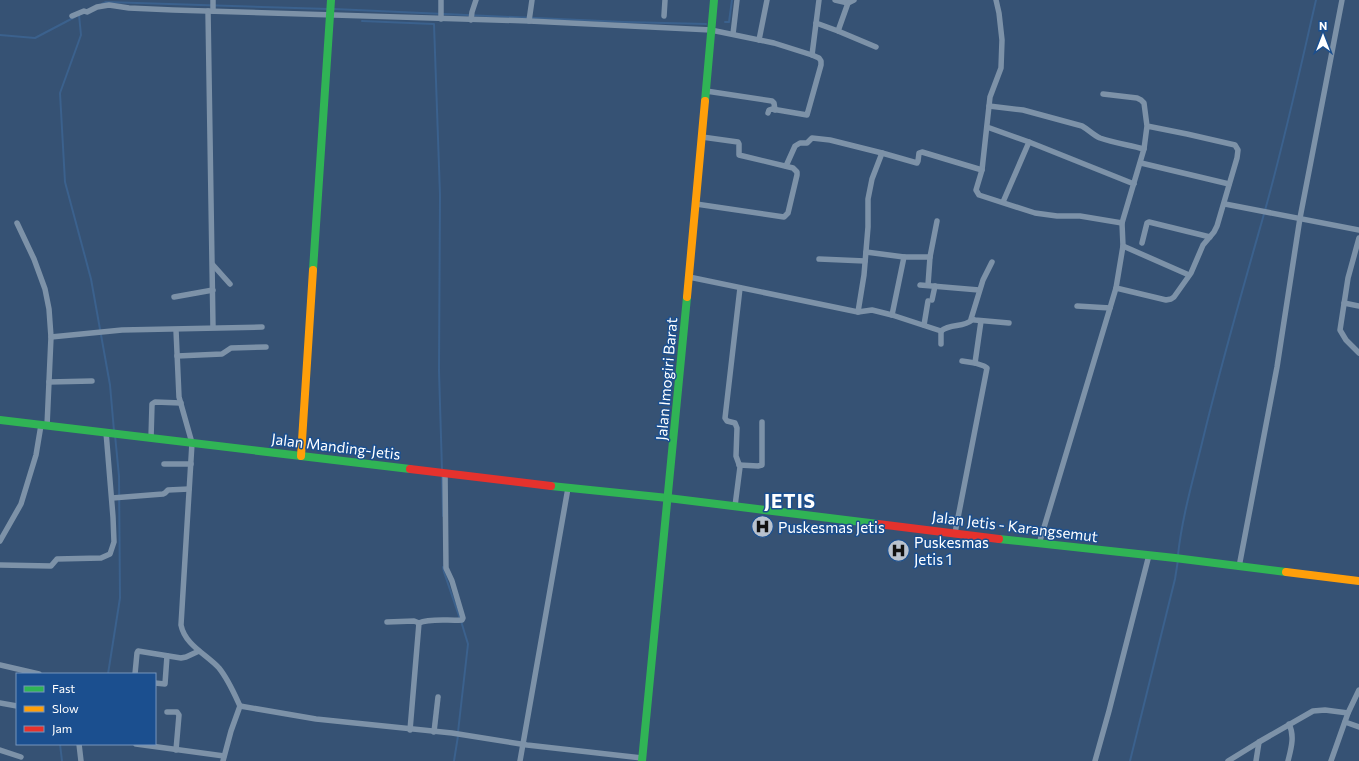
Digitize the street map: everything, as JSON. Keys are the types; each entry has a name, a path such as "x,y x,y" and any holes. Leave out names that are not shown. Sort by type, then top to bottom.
{"main road":[{"name":"Jalan Imogiri Barat","path":"642,760 696,204 714,0"},
{"path":"301,456 330,2"},
{"name":"Jalan Manding-Jetis","path":"0,420 568,488 668,498"},
{"name":"Jalan Jetis - Karangsemut","path":"668,498 1039,544 1178,558 1239,567 1359,581"}],"street":[{"path":"441,0 441,14"},
{"path":"471,16 476,0"},
{"path":"529,20 532,0"},
{"path":"664,16 665,0"},
{"path":"733,34 737,0"},
{"path":"759,40 767,0"},
{"path":"812,55 819,0"},
{"path":"835,0 851,1 838,31"},
{"path":"996,0 1002,40 1002,68 993,89 989,106 982,170 976,190 977,193 979,195 1036,213 1057,216 1080,216 1122,223"},
{"path":"1239,567 1277,367 1300,218 1342,0"},
{"path":"72,16 102,6 130,4 330,14 441,14 711,30 759,40 819,58 821,65 807,115 770,109 768,113"},
{"path":"212,7 213,327"},
{"path":"816,23 876,47"},
{"path":"706,91 772,101 774,103 775,110"},
{"path":"1039,544 1116,288 1123,246 1122,223 1141,163 1144,148 1147,126 1144,103 1141,100 1103,94"},
{"path":"989,106 1023,110 1082,126 1088,129 1093,135 1101,139 1144,148"},
{"path":"1116,288 1166,300 1170,300 1174,296 1189,275 1203,245 1217,226 1225,204 1237,158 1238,150 1235,145 1147,126"},
{"path":"987,127 1134,184"},
{"path":"696,204 784,217 788,213 797,172 793,168 739,155 740,144 738,142 702,137"},
{"path":"786,166 795,146 800,143 807,143 812,138 830,140 917,163 919,153 922,152 982,170"},
{"path":"1003,202 1029,142"},
{"path":"858,312 866,252 868,199 872,179 882,153"},
{"path":"1141,163 1229,184"},
{"path":"1225,204 1359,230"},
{"path":"928,285 930,257 937,221"},
{"path":"1142,243 1147,223 1149,222 1210,236"},
{"path":"0,541 21,504 44,426 52,337 45,289 34,259 17,223"},
{"path":"1359,238 1352,259 1340,330 1341,335 1359,353"},
{"path":"1123,246 1189,275"},
{"path":"866,252 904,257 930,257"},
{"path":"892,315 904,257"},
{"path":"819,259 865,261"},
{"path":"1352,259 1359,260"},
{"path":"941,332 951,326 967,324 972,320 979,290 992,262"},
{"path":"213,265 230,284"},
{"path":"689,277 858,312 872,310 924,325 941,332"},
{"path":"920,285 979,290"},
{"path":"924,325 935,286"},
{"path":"734,506 740,465 736,456 736,425 727,421 725,418 740,288"},
{"path":"174,297 213,290"},
{"path":"1344,303 1359,306"},
{"path":"1077,306 1110,308"},
{"path":"972,320 1009,323"},
{"path":"975,363 981,321"},
{"path":"52,337 122,330 262,327"},
{"path":"143,745 224,759 231,731 240,706 232,687 219,668 195,653 181,625 192,443 180,403 176,330"},
{"path":"941,332 941,344"},
{"path":"177,356 222,354 231,348 266,347"},
{"path":"955,533 986,370 984,366 962,361"},
{"path":"49,382 92,381"},
{"path":"151,438 152,404 155,402 180,403"},
{"path":"740,465 758,466 762,464 762,422"},
{"path":"0,565 51,566 57,559 101,558 110,554 114,542 113,498 108,432"},
{"path":"164,464 191,464"},
{"path":"387,622 414,620 419,622 462,620 463,618 452,580 446,568 443,473"},
{"path":"520,761 568,488"},
{"path":"113,498 163,494 168,490 189,489"},
{"path":"1094,761 1109,711 1149,555"},
{"path":"410,730 419,622"},
{"path":"135,673 138,652 182,658 195,653"},
{"path":"156,683 165,684 167,656"},
{"path":"0,665 35,673"},
{"path":"1331,761 1348,713 1359,690"},
{"path":"434,732 438,697"},
{"path":"0,703 16,706"},
{"path":"240,706 316,719 434,732 642,760"},
{"path":"1228,761 1289,724 1318,710 1348,713"},
{"path":"166,712 177,712 179,715 176,750"},
{"path":"1345,722 1359,727"},
{"path":"1288,761 1292,737 1292,730 1289,724"},
{"path":"1256,761 1259,742"},
{"path":"79,745 80,761"},
{"path":"0,750 21,757"}],"waterway":[{"path":"725,22 729,22 732,0"},
{"path":"1178,555 1185,513 1209,415 1223,359 1270,194 1316,0"},
{"path":"102,4 106,2 329,9"},
{"path":"334,9 624,22 706,24"},
{"path":"79,15 81,35 60,93 65,182 91,279 110,385 114,431"},
{"path":"0,35 35,38 75,17"},
{"path":"362,21 434,24 440,195 439,371 442,470"},
{"path":"108,673 120,598 119,476 115,435"},
{"path":"442,475 443,516"},
{"path":"1130,761 1175,579 1178,560"},
{"path":"443,567 460,619"},
{"path":"458,732 468,644 461,621"},
{"path":"454,761 458,736"},
{"path":"60,745 62,761"}],"traffic: fast":[{"path":"313,270 331,0"},
{"path":"705,101 714,0"},
{"path":"642,761 687,297"},
{"path":"0,420 410,469"},
{"path":"551,486 668,498 878,524"},
{"path":"999,539 1175,558 1286,572"}],"traffic: slow":[{"path":"687,297 705,101"},
{"path":"301,456 313,270"},
{"path":"1286,572 1359,581"}],"traffic: jam":[{"path":"410,469 551,486"},
{"path":"878,524 999,539"}],"place":[{"name":"Puskesmas Jetis","path":"762,527"},
{"name":"Puskesmas Jetis 1","path":"899,551"}],"district":[{"name":"JETIS","path":"790,500"}]}
